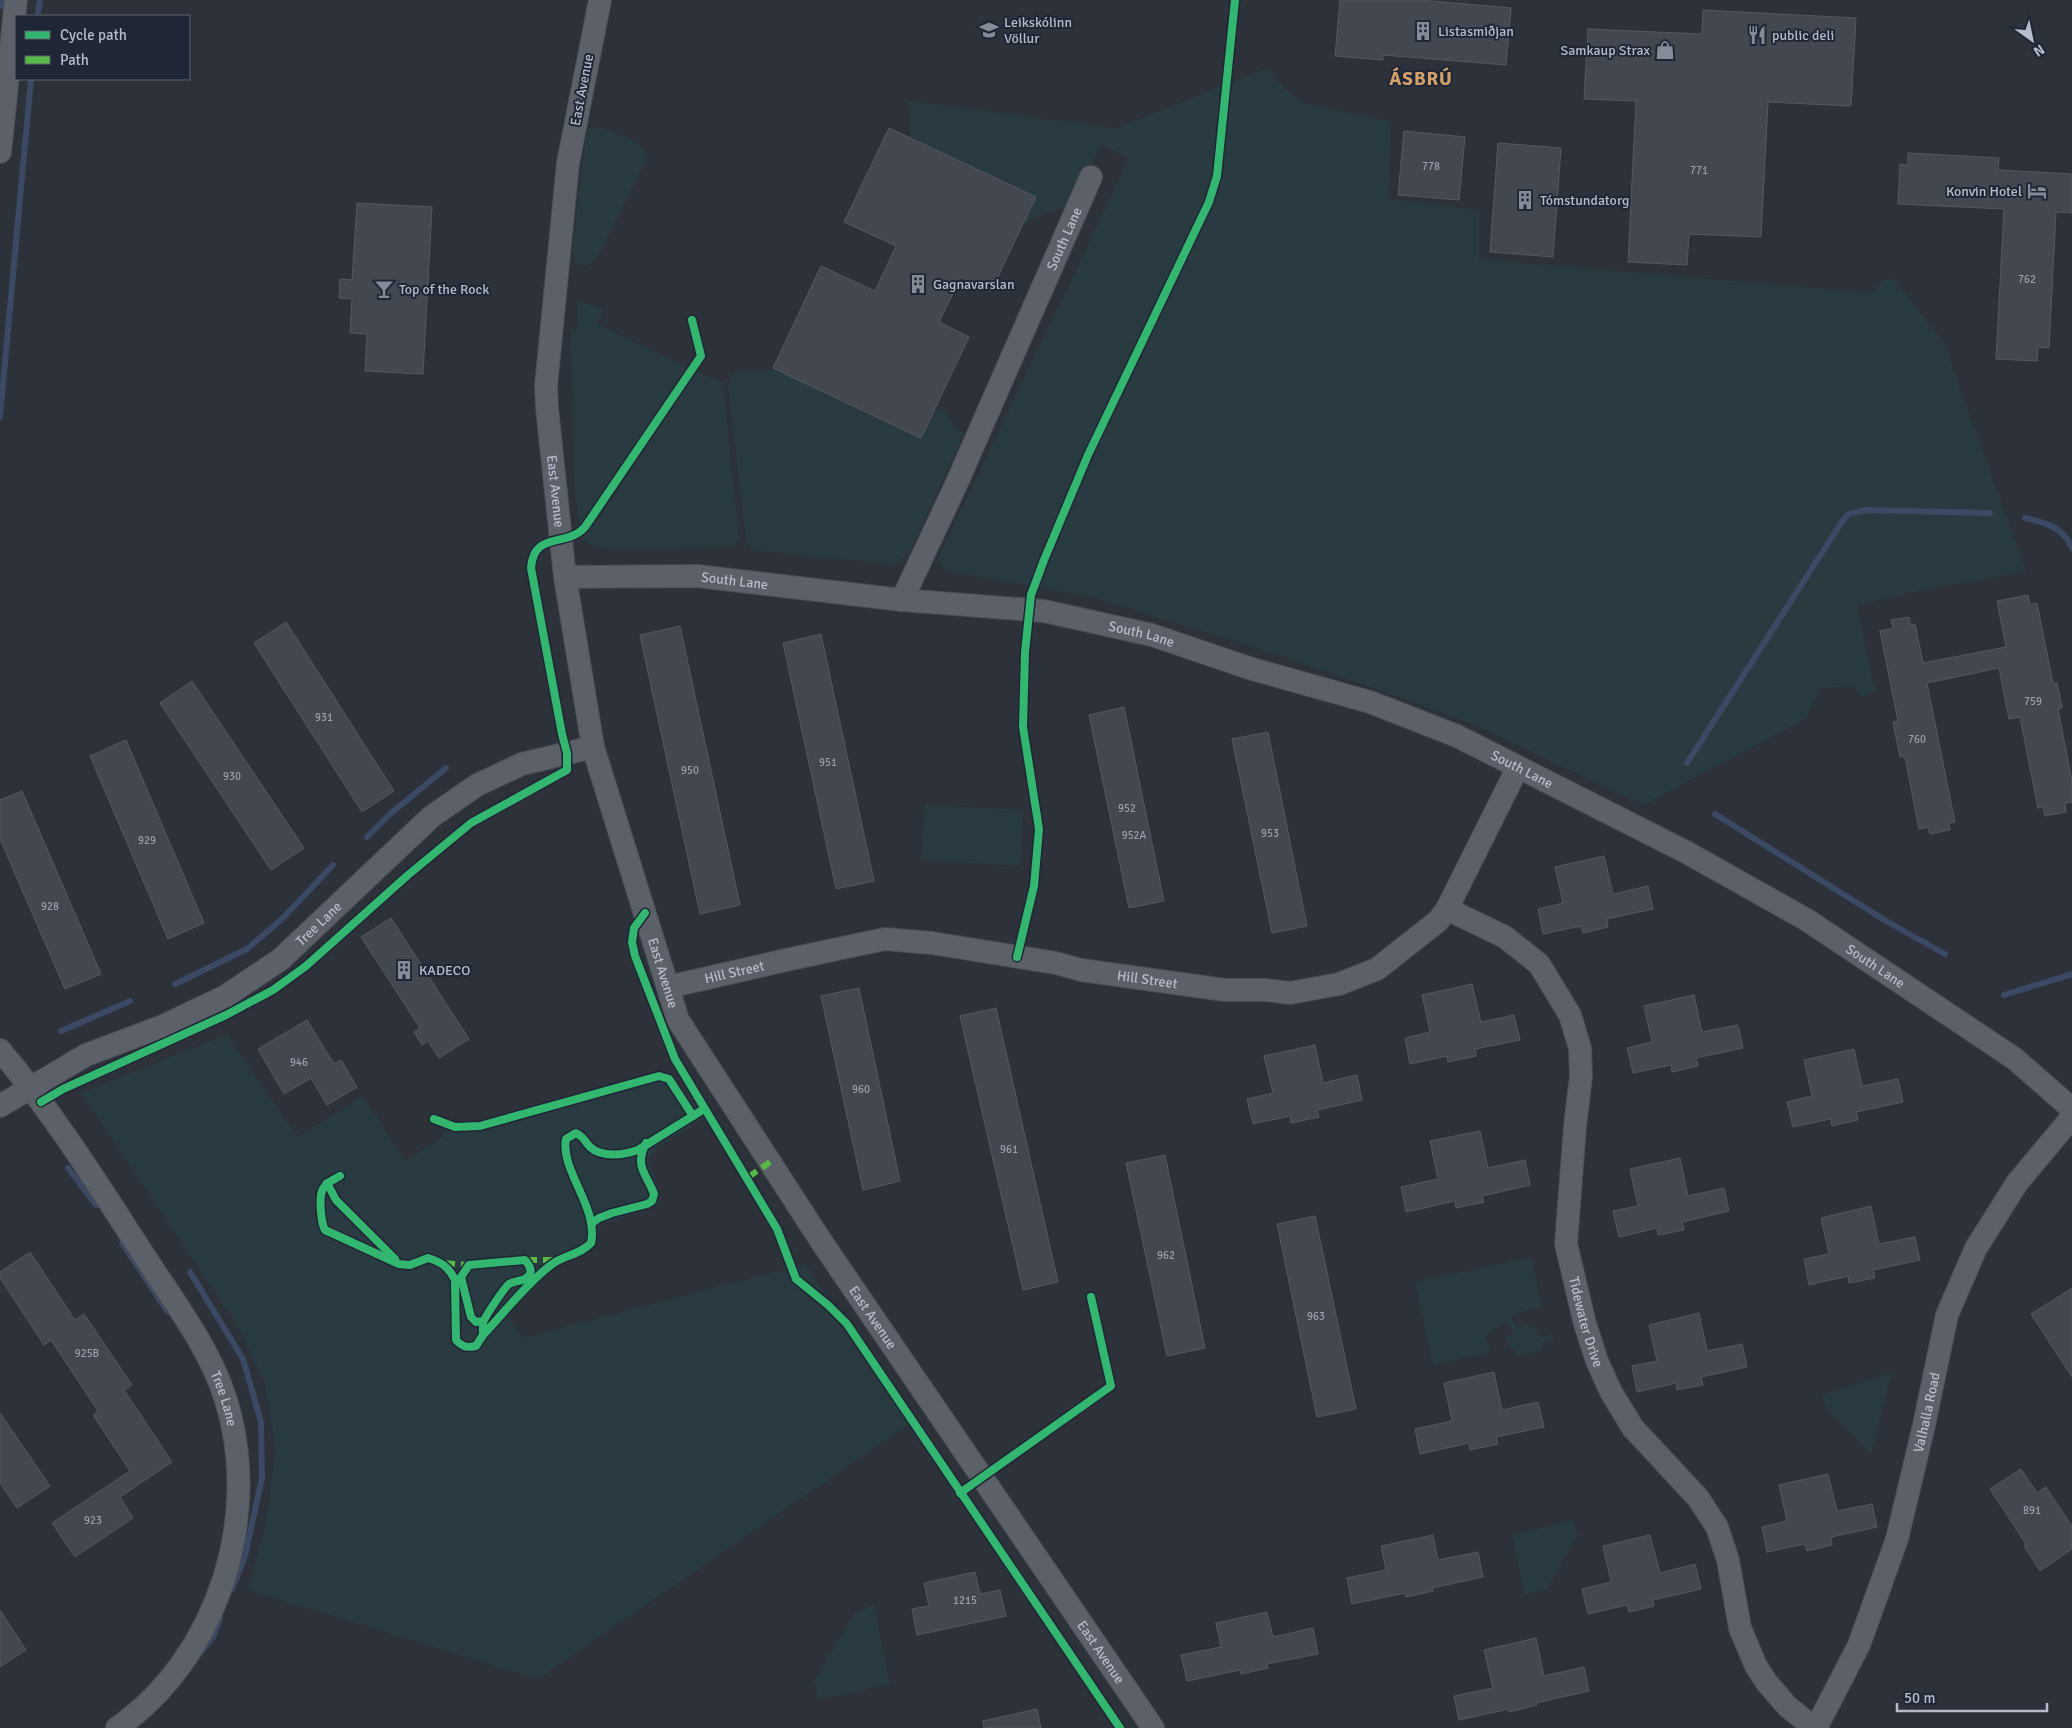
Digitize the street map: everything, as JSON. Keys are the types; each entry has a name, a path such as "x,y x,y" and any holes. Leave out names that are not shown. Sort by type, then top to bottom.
{"street":[{"path":"0,152 16,0"},
{"name":"East Avenue","path":"600,0 568,163 546,386 547,408 565,577 593,747 678,1020 811,1225 1153,1728"},
{"name":"South Lane","path":"902,600 955,486 1091,177"},
{"name":"South Lane","path":"565,577 697,576 902,600 1044,611 1152,635 1252,669 1370,702 1457,736 1686,852 1807,920 2015,1059 2072,1108"},
{"name":"Tree Lane","path":"0,1106 86,1055 194,1012 256,978 280,960 431,817 477,785 522,764 593,747"},
{"name":"Hill Street","path":"668,987 885,939 932,943 1056,963 1081,970 1216,988 1290,993 1339,984 1377,969 1438,921 1447,909 1518,767"},
{"name":"Tidewater Drive","path":"1447,909 1504,937 1539,964 1570,1016 1580,1048 1581,1076 1575,1126 1566,1244 1585,1324 1597,1361 1611,1392 1633,1428 1698,1498 1717,1527 1728,1560 1740,1628 1756,1666 1787,1706 1815,1728"},
{"path":"0,1050 31,1087"},
{"name":"Tree Lane","path":"31,1087 121,1219 209,1355 224,1395 234,1438 238,1478 237,1513 230,1556 220,1590 210,1615 183,1661 149,1701 118,1728"},
{"name":"Valhalla Road","path":"1815,1728 1859,1645 1897,1539 1924,1425 1947,1315 1976,1248 2017,1183 2072,1117"}],"shaded area":[{"path":"1267,68 1282,86 1305,104 1391,121 1388,199 1479,210 1479,259 1872,293 1882,280 1893,278 1944,343 2026,571 1909,593 1857,605 1875,692 1861,697 1854,686 1820,688 1807,718 1643,805 1471,723 1280,655 1092,597 943,570 938,558 1129,159 1101,144 1074,202 1067,208 1048,212 1023,224 910,138 909,101 1117,128"},
{"path":"597,126 624,136 642,146 647,158 596,260 587,266 576,264 572,250 586,137 589,128"},
{"path":"577,300 603,310 597,324 689,368 580,529 574,481 571,330 578,328"},
{"path":"737,370 780,371 921,438 934,411 945,409 955,429 965,432 909,553 895,565 752,550 746,539 728,385"},
{"path":"696,372 723,383 739,540 735,547 610,550 590,544 582,538 597,521"},
{"path":"925,805 1023,810 1020,866 922,860"},
{"path":"227,1034 297,1137 363,1096 405,1161 443,1136 449,1118 469,1125 575,1098 655,1074 668,1075 677,1082 693,1103 696,1103 705,1117 661,1145 649,1158 660,1195 659,1201 655,1206 601,1225 597,1240 591,1250 582,1256 559,1264 508,1316 523,1338 805,1264 911,1423 538,1679 248,1590 266,1524 276,1448 265,1384 239,1328 81,1093"},
{"path":"1531,1257 1542,1307 1516,1314 1511,1318 1518,1329 1527,1323 1530,1328 1533,1326 1541,1337 1552,1334 1554,1339 1542,1343 1542,1351 1518,1356 1504,1337 1513,1331 1506,1321 1486,1336 1490,1353 1433,1365 1415,1282"},
{"path":"1892,1372 1871,1454 1826,1408 1822,1395"},
{"path":"1573,1520 1578,1535 1546,1590 1525,1595 1512,1535"},
{"path":"874,1605 890,1684 818,1700 814,1681 854,1614"}],"building":[{"name":"Listasmiðjan","path":"1340,0 1420,0 1511,8 1506,65 1383,55 1383,60 1335,56"},
{"path":"1703,10 1856,18 1851,106 1768,102 1761,237 1689,234 1687,265 1628,262 1636,101 1584,99 1588,29 1702,34"},
{"name":"Gagnavarslan","path":"889,128 1036,197 991,291 961,277 939,322 969,337 921,438 773,368 821,266 875,291 896,246 844,222"},
{"path":"1404,131 1465,137 1459,200 1398,195"},
{"name":"Tómstundatorg","path":"1498,143 1561,148 1553,257 1490,252"},
{"path":"1908,153 1999,158 1998,170 2072,174 2072,213 2056,212 2049,348 2038,347 2037,361 1996,359 2004,209 1898,204 1900,164 1908,165"},
{"name":"Top of the Rock","path":"357,203 432,207 423,374 365,371 367,334 350,333 352,299 339,298 340,279 352,280"},
{"path":"2028,595 2030,605 2037,603 2053,683 2057,683 2062,708 2058,709 2072,781 2072,802 2065,803 2066,812 2045,816 2043,807 2038,808 2020,717 2009,719 1999,668 1927,683 1955,822 1949,823 1950,830 1930,834 1928,827 1919,829 1905,757 1900,757 1893,722 1898,721 1880,631 1893,628 1891,620 1909,617 1911,625 1915,624 1923,663 2006,647 1997,601"},
{"path":"286,622 394,791 362,812 254,643"},
{"path":"680,626 740,905 700,914 640,635"},
{"path":"821,634 874,881 836,889 783,643"},
{"path":"192,681 304,848 271,870 160,703"},
{"path":"1124,707 1164,901 1129,908 1089,715"},
{"path":"1268,732 1307,926 1272,933 1232,739"},
{"path":"126,740 204,923 168,939 90,756"},
{"path":"22,791 101,974 65,989 0,839 0,800"},
{"path":"1604,856 1613,894 1648,886 1653,909 1607,919 1608,927 1583,933 1581,926 1543,934 1538,909 1563,903 1555,867"},
{"name":"KADECO","path":"391,918 469,1039 439,1058 428,1041 422,1045 414,1032 420,1028 361,937"},
{"path":"1472,984 1481,1022 1514,1015 1520,1040 1475,1049 1476,1056 1448,1062 1447,1056 1410,1064 1405,1038 1430,1032 1422,995"},
{"path":"859,988 900,1181 863,1190 821,996"},
{"path":"1694,995 1702,1032 1738,1025 1743,1048 1696,1058 1698,1066 1672,1072 1671,1065 1633,1073 1627,1048 1652,1042 1644,1006"},
{"path":"996,1008 1058,1282 1023,1290 960,1016"},
{"path":"307,1020 334,1064 341,1060 357,1087 327,1105 311,1078 284,1094 258,1049"},
{"path":"1315,1045 1323,1083 1357,1075 1362,1100 1317,1110 1319,1117 1291,1123 1290,1116 1253,1124 1247,1099 1273,1093 1264,1056"},
{"path":"1854,1049 1862,1086 1898,1079 1903,1102 1856,1112 1858,1120 1832,1126 1831,1119 1793,1127 1787,1102 1812,1096 1804,1060"},
{"path":"1480,1131 1488,1168 1525,1160 1530,1185 1482,1196 1484,1202 1456,1208 1455,1201 1406,1212 1401,1187 1438,1179 1430,1141"},
{"path":"1165,1155 1205,1348 1167,1356 1126,1163"},
{"path":"1680,1158 1688,1196 1724,1188 1729,1211 1682,1222 1684,1230 1658,1235 1657,1228 1619,1237 1613,1211 1638,1206 1630,1169"},
{"path":"1871,1206 1879,1244 1915,1237 1920,1260 1873,1270 1875,1278 1849,1283 1848,1276 1809,1285 1804,1259 1829,1254 1821,1218"},
{"path":"1315,1216 1356,1409 1317,1417 1277,1224"},
{"path":"30,1252 75,1320 84,1314 132,1385 124,1390 172,1462 120,1497 133,1518 75,1557 52,1523 130,1471 93,1415 98,1411 51,1340 44,1345 0,1278 0,1272"},
{"path":"2072,1288 2072,1377 2031,1314"},
{"path":"1699,1313 1707,1351 1742,1344 1747,1367 1701,1377 1703,1385 1677,1390 1676,1383 1637,1392 1632,1366 1657,1361 1649,1325"},
{"path":"1494,1372 1502,1410 1538,1402 1544,1427 1496,1437 1498,1444 1470,1450 1469,1443 1420,1454 1415,1429 1452,1421 1444,1383"},
{"path":"0,1413 50,1486 17,1508 0,1483"},
{"path":"2021,1469 2037,1493 2046,1487 2072,1526 2072,1549 2040,1571 2024,1546 2026,1544 1990,1489"},
{"path":"1828,1474 1837,1511 1872,1504 1877,1527 1831,1537 1832,1545 1807,1551 1805,1544 1767,1552 1762,1527 1787,1521 1779,1485"},
{"path":"1433,1535 1438,1560 1478,1552 1483,1577 1432,1588 1433,1591 1406,1597 1405,1593 1352,1604 1347,1578 1386,1570 1381,1546"},
{"path":"1650,1535 1660,1573 1695,1564 1701,1589 1653,1600 1654,1606 1629,1612 1627,1605 1588,1614 1582,1589 1611,1582 1603,1546"},
{"path":"975,1572 980,1594 1000,1590 1006,1616 917,1635 912,1609 929,1606 924,1583"},
{"path":"0,1610 26,1650 0,1667"},
{"path":"1267,1612 1273,1637 1313,1628 1318,1654 1267,1664 1268,1668 1241,1674 1240,1670 1187,1681 1181,1655 1221,1647 1216,1623"},
{"path":"1536,1638 1544,1676 1584,1667 1589,1691 1536,1703 1537,1705 1509,1712 1509,1709 1459,1720 1454,1696 1493,1688 1484,1650"},
{"path":"1037,1709 1041,1728 984,1728 983,1721"}],"waterway":[{"path":"2,0 2,6"},
{"path":"38,12 40,0"},
{"path":"0,417 31,80"},
{"path":"1687,763 1843,520 1849,514 1866,510 1990,513"},
{"path":"2025,518 2053,527 2064,535 2072,548"},
{"path":"367,837 390,814 446,768"},
{"path":"1715,814 1886,921 1945,954"},
{"path":"175,984 247,949 283,918 333,865"},
{"path":"2004,995 2072,974"},
{"path":"61,1031 130,1001"},
{"path":"68,1168 96,1205"},
{"path":"122,1243 167,1311"},
{"path":"190,1272 243,1359 261,1422 262,1478 245,1556 232,1589"},
{"path":"201,1652 213,1637 220,1619"}],"marked path":[{"path":"747,1178 770,1162"},
{"path":"525,1260 557,1260"},
{"path":"443,1263 469,1265"}],"cycle path":[{"path":"1017,957 1034,886 1039,829 1023,727 1025,652 1031,595 1088,455 1209,202 1217,176 1235,0"},
{"path":"41,1102 63,1089 226,1015 273,990 306,966 408,875 471,823 567,770 567,753 531,568 533,556 545,544 569,537 585,527 701,356 692,320"},
{"path":"645,913 634,928 632,942 635,956 675,1059 777,1229 796,1279 828,1305 847,1324 1120,1728"},
{"path":"434,1119 455,1127 480,1126 659,1076 669,1079 693,1116"},
{"path":"340,1176 327,1184 322,1191 321,1211 325,1230 399,1264 410,1265 428,1258 444,1266 455,1280 456,1340 463,1346 473,1347 476,1346 483,1335 524,1289 542,1272 591,1243 590,1216 568,1163 566,1139 576,1133 590,1147 601,1153 626,1153 638,1150 704,1109"},
{"path":"592,1223 612,1213 652,1201 654,1194 641,1164 646,1143"},
{"path":"327,1183 336,1200 395,1259"},
{"path":"483,1321 476,1322 471,1317 461,1277 469,1265 525,1260 530,1268 530,1274 523,1280 509,1284 503,1291 484,1320 483,1335"},
{"path":"960,1493 1111,1386 1091,1297"}],"place":[{"name":"Leikskólinn Völlur","path":"989,30"},
{"name":"Listasmiðjan","path":"1423,31"},
{"name":"public deli","path":"1757,35"},
{"name":"Samkaup Strax","path":"1665,50"},
{"name":"Konvin Hotel","path":"2037,191"},
{"name":"Tómstundatorg","path":"1525,200"},
{"name":"Gagnavarslan","path":"918,284"},
{"name":"Top of the Rock","path":"384,289"},
{"name":"KADECO","path":"404,970"}],"district":[{"name":"ÁSBRÚ","path":"1421,79"}]}
